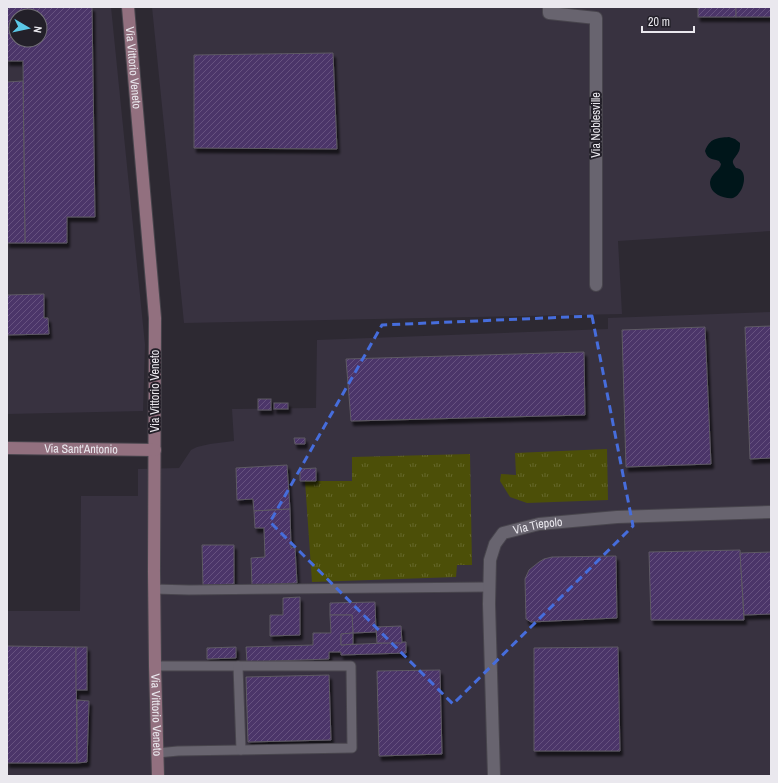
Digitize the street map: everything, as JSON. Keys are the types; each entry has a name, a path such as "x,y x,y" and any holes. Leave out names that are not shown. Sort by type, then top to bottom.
{"main road":[{"name":"Via Vittorio Veneto","path":"128,7 154,318 154,589 158,776"},
{"name":"Via Sant'Antonio","path":"7,448 155,450"}],"street":[{"name":"Via Noblesville","path":"549,7 549,13 596,18 596,285"},
{"name":"Via Tiepolo","path":"494,776 490,560 495,544 503,533 539,524 617,517 771,512"}],"lane":[{"path":"154,589 189,590 490,586"},
{"path":"155,666 351,666 352,748 178,751 157,753"},
{"path":"238,666 241,750"}],"highlighted area":[{"path":"592,316 633,526 453,704 270,522 382,325"}],"shaded area":[{"path":"7,7 111,7 145,345 143,411 7,414"},
{"path":"152,7 771,7 771,231 618,241 622,314 184,323"},
{"path":"729,137 740,143 739,151 733,162 736,168 741,170 744,177 741,190 733,198 720,196 712,190 710,184 711,179 721,164 719,161 709,157 705,151 709,143 712,141"},
{"path":"771,312 771,776 7,776 7,611 80,611 81,496 138,496 138,469 179,468 191,450 197,447 234,441 232,409 316,408 317,340 608,329 608,318"}],"green space":[{"path":"607,449 608,500 527,503 510,497 500,481 501,474 516,475 515,453"},
{"path":"470,454 472,565 457,565 456,577 312,582 305,481 352,481 352,457"}],"building":[{"path":"7,7 92,7 95,217 67,217 67,243 25,243 23,61 7,61"},
{"path":"698,7 736,7 736,17 698,17"},
{"path":"736,7 771,7 771,17 736,17"},
{"path":"333,53 337,149 194,148 194,55"},
{"path":"23,81 25,243 7,243 7,82"},
{"path":"44,294 44,318 48,318 49,334 7,335 7,295"},
{"path":"771,326 771,458 750,459 745,327"},
{"path":"705,327 711,464 626,467 622,330"},
{"path":"584,352 585,415 351,421 346,359"},
{"path":"258,399 271,399 271,410 258,410"},
{"path":"274,403 288,403 288,409 274,409"},
{"path":"294,438 305,438 305,444 295,444"},
{"path":"287,465 290,509 254,511 253,499 237,500 236,468"},
{"path":"316,468 316,481 300,481 300,469"},
{"path":"290,509 291,548 295,547 297,583 252,585 251,558 265,557 264,528 255,528 254,511"},
{"path":"202,545 234,545 234,584 203,585"},
{"path":"740,550 744,620 651,620 649,552"},
{"path":"771,552 771,614 744,615 740,553"},
{"path":"616,556 617,618 531,622 526,619 525,579 529,570 539,562 552,557"},
{"path":"300,597 300,635 270,636 270,615 283,615 283,598"},
{"path":"375,602 376,632 353,633 352,615 330,615 330,603"},
{"path":"330,615 352,615 353,633 341,634 341,645 406,642 406,653 341,655 341,652 329,652 329,659 247,662 246,647 313,645 313,633 331,633"},
{"path":"401,626 402,643 377,643 376,627"},
{"path":"353,633 353,644 341,645 341,634"},
{"path":"7,646 76,647 77,763 7,763"},
{"path":"76,647 87,647 87,690 76,690"},
{"path":"236,647 236,658 207,659 207,648"},
{"path":"618,647 620,751 534,751 534,648"},
{"path":"440,670 442,754 379,756 377,671"},
{"path":"329,675 331,740 248,742 246,677"},
{"path":"77,700 89,701 87,762 77,763"}]}
